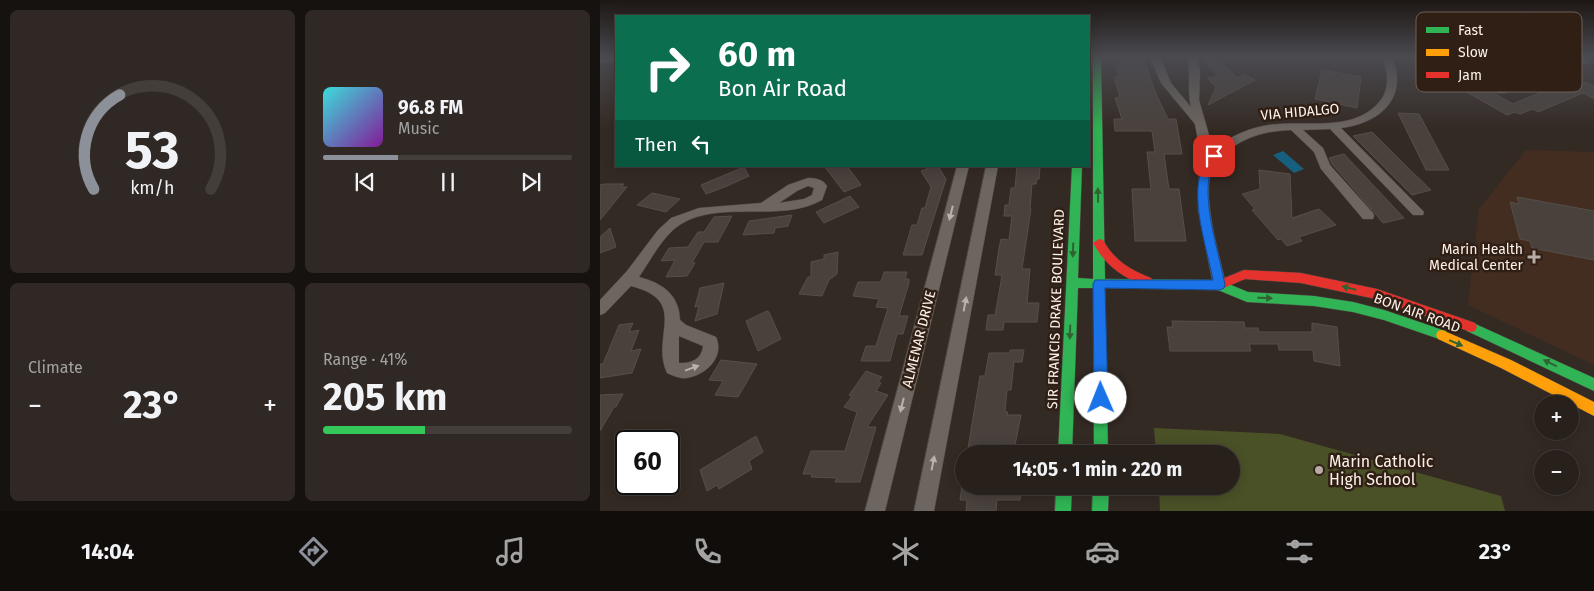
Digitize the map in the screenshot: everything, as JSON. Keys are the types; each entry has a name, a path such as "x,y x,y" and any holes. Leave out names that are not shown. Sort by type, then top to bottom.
{"main road":[{"path":"1097,81 1101,445"},
{"name":"SIR FRANCIS DRAKE BOULEVARD","path":"1065,445 1076,167"},
{"path":"1099,243 1102,253 1115,266 1133,276 1158,284"},
{"name":"BON AIR ROAD","path":"1072,283 1220,285 1242,274 1308,279 1358,290 1410,306 1467,327 1521,350 1594,385"},
{"name":"BON AIR ROAD","path":"1220,285 1239,296 1319,301 1388,316 1463,346 1594,409"},
{"path":"1063,511 1064,495"},
{"path":"1100,495 1100,511"}],"street":[{"path":"1166,81 1201,126"},
{"path":"1195,81 1194,100 1204,144 1204,176"},
{"name":"VIA HIDALGO","path":"1220,285 1203,201 1204,176 1207,166 1214,156 1236,140 1265,129 1333,126 1359,121 1370,116 1386,102 1391,92 1393,81"},
{"path":"1333,126 1418,212"},
{"path":"1294,127 1319,150 1325,166 1368,216"},
{"name":"ALMENAR DRIVE","path":"875,511 963,167"},
{"path":"924,511 992,167"},
{"path":"600,310 629,280 661,234 681,218 700,211 716,208 766,206"},
{"path":"629,280 651,285 665,295 670,306 672,323"}],"shaded area":[{"name":"Marin Health Medical Center","path":"1526,150 1594,152 1594,365 1468,305 1479,209"}],"green space":[{"name":"Marin Catholic High School","path":"1154,428 1280,434 1501,496 1505,511 1160,511 1159,495 1240,495 1240,445 1155,445"}],"water":[{"path":"1283,151 1304,169 1294,173 1273,155"}],"building":[{"path":"1115,81 1151,81 1168,119 1176,119 1182,154 1164,154 1169,189 1179,189 1186,241 1135,241 1132,189 1151,189 1147,152 1155,152 1152,131 1115,131 1114,119 1122,119 1115,98 1120,97"},
{"path":"1210,81 1253,81 1208,105 1216,87"},
{"path":"1319,81 1361,81 1357,108 1315,99"},
{"path":"1585,82 1594,86 1594,99 1583,93 1538,112 1533,109 1520,114 1515,112 1507,115 1467,92 1492,92 1513,104 1542,92 1582,92 1582,83"},
{"path":"1398,113 1419,114 1449,170 1426,170"},
{"path":"1372,132 1431,190 1412,195 1353,136"},
{"path":"1344,154 1404,218 1383,223 1332,164 1329,158"},
{"path":"744,167 749,176 727,186 706,194 701,185"},
{"path":"825,167 848,167 861,185 844,192"},
{"path":"926,167 939,167 946,179 922,255 903,255 912,225 917,225 922,208 925,208 931,187 921,171 927,169"},
{"path":"1017,167 1040,168 1039,179 1037,179 1036,184 1032,184 1031,209 1022,269 1030,269 1027,303 1039,303 1037,322 1004,322 1003,330 986,330 988,315 995,315 1002,275 995,275 1001,239 1009,240 1012,216 1004,216 1005,205 1009,205 1011,188 1015,188"},
{"path":"1259,170 1290,174 1292,218 1319,209 1336,225 1299,237 1302,241 1287,246 1281,239 1278,240 1252,210 1255,209 1242,194 1260,189"},
{"path":"624,184 621,187 627,187 600,220 600,185"},
{"path":"652,193 680,199 666,212 637,205"},
{"path":"850,196 859,207 824,223 816,212"},
{"path":"1517,197 1594,211 1594,260 1532,248 1530,241 1520,239 1510,202 1519,204"},
{"path":"792,215 788,226 775,228 774,233 743,235 749,221"},
{"path":"732,216 718,242 704,242 687,276 666,277 675,260 661,261 669,248 688,247 698,232 704,232 714,217"},
{"path":"610,228 616,247 600,253 600,237"},
{"path":"838,252 837,274 829,280 822,296 799,294 808,277 811,277 811,262 824,259 824,255"},
{"path":"884,272 907,272 905,279 909,279 909,283 899,316 908,316 903,334 897,334 890,361 861,361 866,346 876,346 888,308 876,307 879,299 853,296 858,282 881,282"},
{"path":"724,283 717,314 695,321 699,306 695,307 700,288"},
{"path":"767,311 781,339 758,351 746,321"},
{"path":"1172,321 1244,322 1245,328 1258,328 1259,332 1312,332 1312,323 1337,327 1340,366 1314,361 1313,350 1279,350 1278,344 1249,344 1251,351 1170,351 1167,327 1173,327"},
{"path":"633,323 629,332 639,330 631,351 641,349 632,373 600,378 600,364 603,364 619,325"},
{"path":"1010,350 1024,350 1022,362 1014,362 1011,390 1007,390 1005,412 1008,412 1007,415 1021,415 1015,445 968,445 980,376 985,376 989,353 1010,353"},
{"path":"721,360 757,364 738,397 715,395 723,381 709,380"},
{"path":"866,371 882,377 878,382 881,383 876,391 888,395 867,427 876,427 860,482 835,482 837,478 811,477 812,474 803,474 811,451 845,451 857,412 844,407 852,396 849,395"},
{"path":"623,394 616,407 614,407 600,431 600,395"},
{"path":"756,436 763,452 749,461 752,469 719,489 717,485 707,491 700,470"},
{"path":"961,495 1021,495 1020,500 997,500 996,511 966,511 967,500 960,500"}],"traffic: fast":[{"path":"1097,81 1101,445"},
{"path":"1065,445 1077,167"},
{"path":"1071,283 1219,285 1247,297 1314,301 1353,307 1384,315 1442,335"},
{"path":"1471,327 1594,385"},
{"path":"1063,511 1064,495"},
{"path":"1100,511 1101,495"}],"traffic: slow":[{"path":"1442,335 1506,364 1594,409"}],"traffic: jam":[{"path":"1099,243 1113,263 1132,275 1147,281"},
{"path":"1219,285 1244,274 1301,278 1377,294 1471,327"}],"place":[{"name":"Marin Health Medical Center","path":"1534,257"},
{"name":"Marin Catholic High School","path":"1319,470"}],"route":[{"path":"1101,398 1099,284 1220,285 1202,188 1207,166 1214,156"}]}
